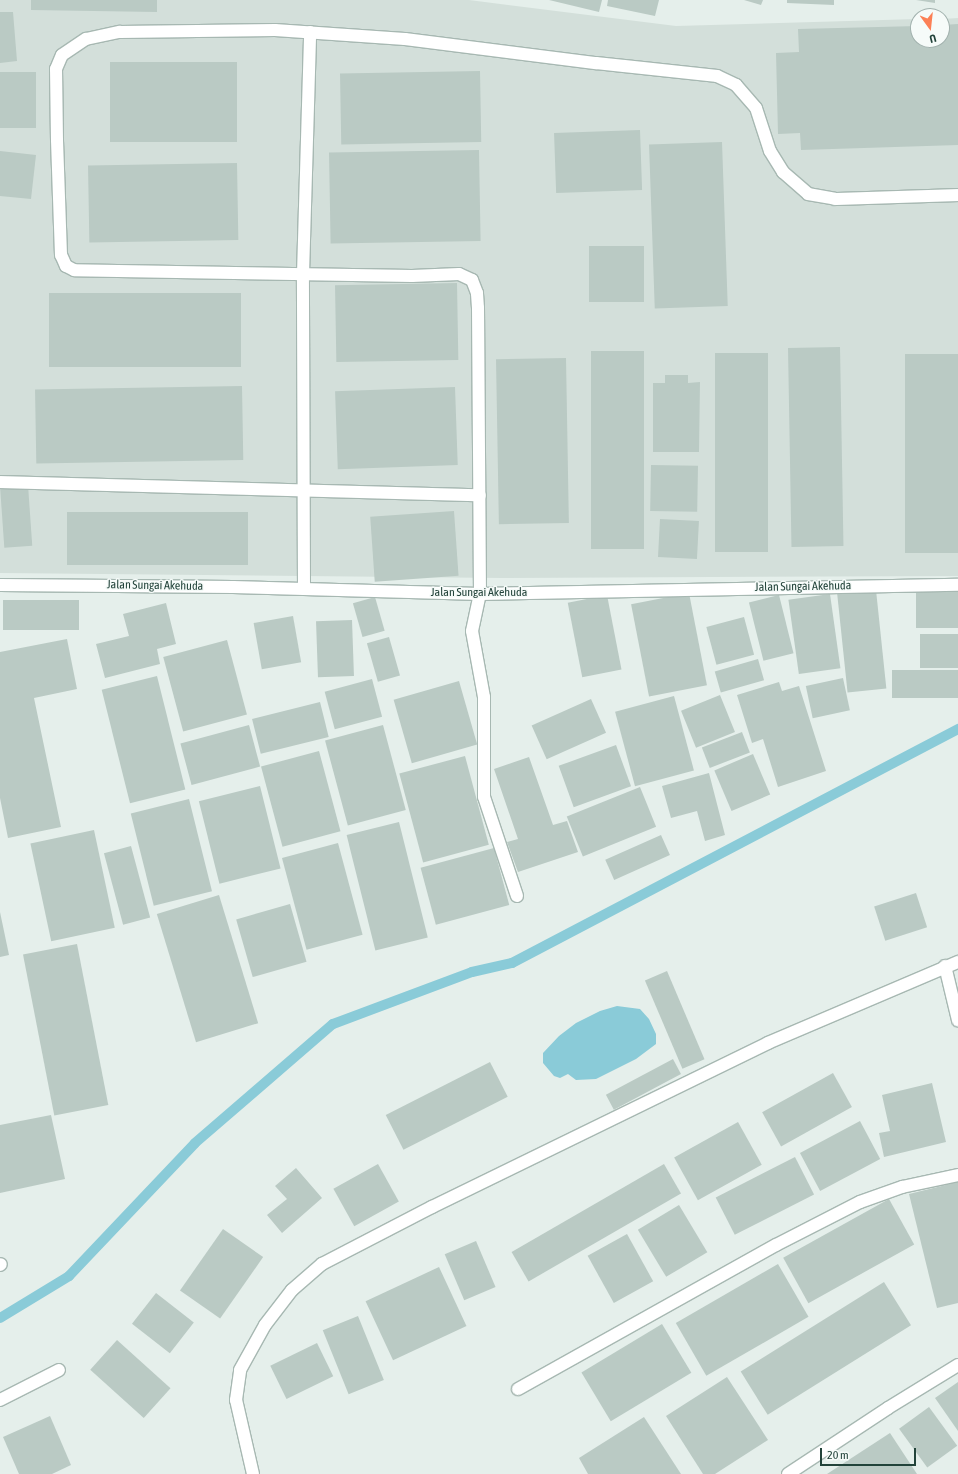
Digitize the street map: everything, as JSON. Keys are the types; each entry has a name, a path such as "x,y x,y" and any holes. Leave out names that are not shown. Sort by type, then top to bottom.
{"street":[{"path":"517,896 484,797 484,697 472,631 480,594 480,495 478,308 477,293 472,280 460,274 412,276 74,270 66,266 61,255 56,69 62,55 86,39 120,32 268,30 405,39 596,63 717,76 736,85 756,108 770,150 782,172 808,194 835,199 958,195"},
{"path":"304,589 303,274 310,32"},
{"path":"0,482 304,489 480,495"},
{"name":"Jalan Sungai Akehuda","path":"0,584 304,589 480,594 958,585"},
{"path":"253,1474 236,1400 240,1370 265,1325 292,1290 322,1264 432,1207 768,1043 958,962"},
{"path":"946,966 958,1020"},
{"path":"518,1389 776,1245 860,1202 902,1187 958,1175"},
{"path":"788,1474 888,1408 958,1365"},
{"path":"0,1400 59,1370"}],"shaded area":[{"path":"0,0 469,0 676,26 910,19 910,48 950,48 950,18 958,18 958,576 502,578 0,573"}],"water":[{"path":"617,1006 640,1009 649,1019 656,1034 656,1044 636,1059 596,1079 576,1080 568,1074 560,1078 554,1076 543,1063 543,1053 559,1036 576,1023 600,1011"}],"building":[{"path":"31,0 157,0 157,12 31,10"},
{"path":"549,0 602,0 599,12"},
{"path":"608,0 659,0 655,16 607,6"},
{"path":"744,0 763,0 761,5"},
{"path":"787,0 834,0 834,5 787,3"},
{"path":"916,0 935,0 935,3"},
{"path":"0,12 13,12 17,61 0,63"},
{"path":"950,24 958,24 958,145 801,150 800,133 778,134 776,53 799,52 798,29 910,26 910,48 950,48"},
{"path":"110,62 237,62 237,142 110,142"},
{"path":"480,71 481,142 341,144 340,73"},
{"path":"0,72 36,72 36,128 0,128"},
{"path":"640,130 642,190 556,193 554,133"},
{"path":"722,142 728,306 655,308 649,145"},
{"path":"479,150 481,241 331,244 329,153"},
{"path":"0,151 36,155 31,199 0,196"},
{"path":"237,163 238,240 89,243 88,166"},
{"path":"589,246 644,246 644,302 589,302"},
{"path":"457,283 458,360 336,362 335,285"},
{"path":"49,293 241,293 241,367 49,367"},
{"path":"840,347 843,546 791,547 788,348"},
{"path":"591,351 644,351 644,549 591,549"},
{"path":"715,353 768,353 768,552 715,552"},
{"path":"905,354 958,354 958,553 905,553"},
{"path":"566,358 569,523 499,524 496,359"},
{"path":"665,375 688,375 688,383 700,382 699,452 653,452 653,383 665,383"},
{"path":"242,386 243,460 36,464 35,390"},
{"path":"455,387 458,465 338,469 335,391"},
{"path":"651,465 698,466 697,512 650,511"},
{"path":"28,485 32,546 4,548 0,487"},
{"path":"454,511 459,576 375,582 370,517"},
{"path":"67,512 248,512 248,565 67,565"},
{"path":"660,519 699,521 697,559 658,557"},
{"path":"916,589 958,589 958,628 916,628"},
{"path":"876,590 886,688 848,693 837,594"},
{"path":"689,593 707,685 649,697 631,604"},
{"path":"830,594 840,668 799,674 788,600"},
{"path":"607,595 622,670 582,677 568,603"},
{"path":"779,595 794,653 763,661 749,602"},
{"path":"375,597 385,631 363,637 353,603"},
{"path":"3,600 79,600 79,630 3,630"},
{"path":"166,603 176,644 157,649 160,664 105,678 96,644 129,636 123,614"},
{"path":"293,616 301,662 262,669 254,623"},
{"path":"744,617 754,655 716,665 706,627"},
{"path":"352,620 354,676 318,677 316,621"},
{"path":"920,634 958,634 958,668 920,668"},
{"path":"389,637 400,675 378,682 367,643"},
{"path":"67,639 77,689 34,698 61,827 8,838 0,798 0,652"},
{"path":"227,640 247,714 183,731 163,657"},
{"path":"758,659 764,680 721,693 715,671"},
{"path":"892,670 958,670 958,698 892,698"},
{"path":"157,676 185,790 130,803 102,690"},
{"path":"843,678 850,710 813,718 806,686"},
{"path":"372,679 382,717 335,729 325,692"},
{"path":"459,681 477,744 412,763 394,700"},
{"path":"779,682 782,691 799,686 826,771 778,787 763,739 752,743 737,695"},
{"path":"720,695 735,732 696,748 681,711"},
{"path":"674,696 694,770 635,786 615,712"},
{"path":"591,699 606,733 547,759 532,725"},
{"path":"320,702 329,737 261,754 252,719"},
{"path":"249,725 260,767 192,785 180,743"},
{"path":"383,725 406,810 348,826 325,741"},
{"path":"742,732 750,753 710,768 702,747"},
{"path":"616,745 631,786 574,807 559,766"},
{"path":"319,751 340,831 283,847 261,767"},
{"path":"753,754 770,795 732,811 714,770"},
{"path":"465,756 489,845 423,862 399,774"},
{"path":"529,757 553,825 567,821 578,852 518,872 507,842 518,839 494,769"},
{"path":"709,773 725,835 705,841 697,811 671,818 662,786"},
{"path":"260,786 281,868 219,884 199,801"},
{"path":"640,787 656,827 583,856 567,817"},
{"path":"189,799 212,891 154,906 131,814"},
{"path":"399,822 428,937 375,951 347,835"},
{"path":"94,830 115,928 51,941 30,844"},
{"path":"661,835 670,855 614,880 605,860"},
{"path":"338,843 363,935 307,950 282,858"},
{"path":"131,846 150,917 123,925 104,853"},
{"path":"494,848 509,905 436,925 421,868"},
{"path":"916,893 927,927 885,941 874,907"},
{"path":"219,895 258,1023 196,1042 157,914"},
{"path":"290,904 307,962 253,977 236,919"},
{"path":"0,912 9,955 0,957"},
{"path":"77,944 108,1105 54,1115 23,954"},
{"path":"667,971 705,1059 682,1069 645,980"},
{"path":"673,1059 681,1074 614,1110 606,1095"},
{"path":"490,1062 508,1097 403,1150 386,1115"},
{"path":"833,1073 852,1107 781,1146 762,1112"},
{"path":"932,1083 946,1142 884,1157 879,1133 890,1131 882,1095"},
{"path":"51,1115 65,1179 0,1193 0,1125"},
{"path":"860,1121 880,1159 820,1191 800,1153"},
{"path":"738,1122 762,1165 698,1200 674,1157"},
{"path":"795,1157 814,1194 735,1235 716,1197"},
{"path":"378,1164 399,1202 354,1226 333,1189"},
{"path":"664,1164 681,1193 529,1281 512,1252"},
{"path":"296,1168 322,1198 282,1233 267,1215 287,1199 275,1186"},
{"path":"958,1182 958,1303 937,1308 909,1194"},
{"path":"889,1199 914,1244 808,1303 783,1258"},
{"path":"679,1205 707,1252 666,1277 638,1230"},
{"path":"223,1229 263,1257 220,1319 180,1290"},
{"path":"627,1234 653,1281 614,1303 588,1256"},
{"path":"476,1241 496,1287 464,1300 445,1254"},
{"path":"778,1264 808,1317 706,1376 676,1323"},
{"path":"439,1267 466,1326 393,1360 366,1301"},
{"path":"884,1282 911,1325 768,1415 741,1372"},
{"path":"156,1293 194,1323 170,1353 132,1324"},
{"path":"358,1316 384,1380 349,1394 323,1330"},
{"path":"662,1324 691,1373 611,1421 581,1372"},
{"path":"117,1340 171,1388 144,1418 90,1370"},
{"path":"317,1343 333,1376 286,1399 270,1366"},
{"path":"727,1377 768,1440 715,1474 703,1474 666,1416"},
{"path":"958,1382 958,1431 935,1398"},
{"path":"929,1407 957,1446 927,1468 899,1429"},
{"path":"50,1416 71,1465 52,1474 19,1474 3,1437"},
{"path":"644,1417 681,1474 588,1474 579,1458"},
{"path":"890,1433 917,1474 827,1474"}],"waterway":[{"path":"0,1318 69,1276 195,1143 333,1024 472,972 512,963 958,729"}]}
